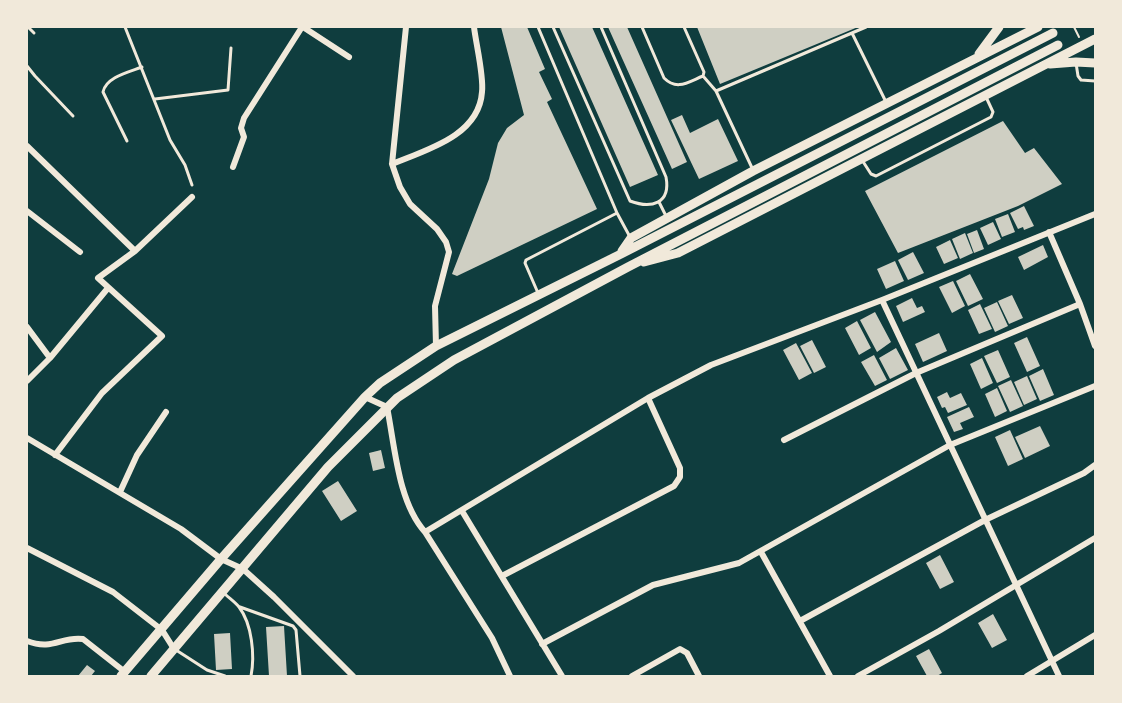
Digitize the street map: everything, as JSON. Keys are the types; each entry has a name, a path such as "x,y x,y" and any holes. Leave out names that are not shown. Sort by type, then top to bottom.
{"main road":[{"path":"975,58 999,27"},
{"path":"621,254 630,238 753,171 1038,27"},
{"path":"123,674 221,559 365,397 381,383 436,346 1053,33"},
{"path":"628,267 678,253 1095,39"},
{"path":"151,676 328,468 387,407 454,360 628,267 1058,45"},
{"path":"1042,65 1095,63"}],"street":[{"path":"233,167 244,137 241,128 244,118 303,27 349,57"},
{"path":"406,27 392,164 400,187 410,204 436,229 446,242 449,252 435,306 436,346"},
{"path":"392,164 434,147 461,132 476,114 483,93 474,27"},
{"path":"27,146 135,251"},
{"path":"55,456 102,393 162,336 98,278 135,251 192,197"},
{"path":"27,211 80,252"},
{"path":"425,532 648,398 711,365 882,300 1095,213"},
{"path":"1049,232 1080,304 1095,346"},
{"path":"27,381 50,358 108,288"},
{"path":"882,300 1059,676"},
{"path":"784,440 916,373 1080,304"},
{"path":"27,327 50,358"},
{"path":"542,644 653,585 739,563 950,445 1095,386"},
{"path":"365,397 387,407 406,503 414,520 425,532 492,638 510,676"},
{"path":"502,576 674,486 680,477 680,468 648,398"},
{"path":"120,492 137,455 166,412"},
{"path":"27,438 181,529 221,559 243,569 282,604 353,676"},
{"path":"800,621 985,520 1084,473 1095,465"},
{"path":"462,511 562,676"},
{"path":"858,676 1095,538"},
{"path":"27,548 112,592 162,630 174,649"},
{"path":"761,552 830,676"},
{"path":"1027,676 1095,635"},
{"path":"27,641 45,646 83,639 123,674"},
{"path":"632,676 680,649 687,653 699,676"}],"lane":[{"path":"28,27 34,33"},
{"path":"125,27 170,140 192,185"},
{"path":"538,27 617,213 630,238"},
{"path":"553,27 630,201 640,205 659,202 666,195 668,185 666,177 601,27"},
{"path":"642,27 664,78 670,85 678,86 703,75"},
{"path":"684,27 704,72 703,75 716,91 753,171"},
{"path":"716,91 866,27"},
{"path":"852,33 887,104"},
{"path":"155,99 228,90 231,48"},
{"path":"1076,62 1078,76 1081,80 1095,81"},
{"path":"27,66 73,116"},
{"path":"127,141 103,92 104,85 142,67"},
{"path":"861,158 871,174 876,176 991,117 993,112 985,94"},
{"path":"659,202 667,218"},
{"path":"538,293 525,264 526,260 617,213"},
{"path":"223,592 240,607 292,626 296,630 300,676"},
{"path":"240,607 250,632 253,668 251,676"},
{"path":"174,649 207,670 225,676"}],"building":[{"path":"501,27 527,27 545,69 539,72 552,99 547,102 597,209 457,276 452,274 489,179 498,143 507,128 524,115"},
{"path":"559,27 592,27 658,175 630,187"},
{"path":"608,27 627,27 687,162 672,169"},
{"path":"697,27 858,27 720,84"},
{"path":"682,115 690,133 718,119 738,161 699,179 671,120"},
{"path":"1003,121 1025,153 1034,148 1062,184 1018,206 898,253 865,191"},
{"path":"1024,206 1034,226 1024,230 1023,227 1018,229 1010,213"},
{"path":"1008,214 1015,232 1002,237 995,219"},
{"path":"993,222 1001,239 988,245 980,228"},
{"path":"977,230 984,249 974,253 967,234"},
{"path":"965,233 973,253 960,259 952,239"},
{"path":"950,240 958,258 944,264 936,247"},
{"path":"1043,245 1048,257 1024,270 1018,257"},
{"path":"913,252 924,273 908,280 898,260"},
{"path":"895,261 904,281 886,289 877,269"},
{"path":"970,274 983,299 968,306 956,281"},
{"path":"953,281 965,306 952,313 939,287"},
{"path":"1012,295 1023,318 1009,324 998,301"},
{"path":"912,298 917,308 922,306 925,312 903,322 896,306"},
{"path":"997,302 1008,326 995,332 984,308"},
{"path":"980,304 992,329 979,334 968,310"},
{"path":"875,312 891,342 877,352 860,320"},
{"path":"857,321 871,348 859,355 845,328"},
{"path":"939,333 947,351 923,362 915,344"},
{"path":"1027,337 1040,366 1027,372 1014,343"},
{"path":"812,340 826,367 814,373 800,346"},
{"path":"796,343 812,373 799,380 783,350"},
{"path":"896,348 908,370 890,379 879,358"},
{"path":"998,350 1010,377 997,383 984,356"},
{"path":"874,355 887,380 875,386 861,362"},
{"path":"982,358 993,383 981,389 970,364"},
{"path":"1043,369 1054,395 1040,401 1029,376"},
{"path":"1027,376 1037,399 1024,405 1014,382"},
{"path":"1011,380 1023,406 1010,412 998,386"},
{"path":"997,388 1007,411 995,417 985,394"},
{"path":"947,392 950,398 961,393 967,405 948,413 945,407 942,408 937,397"},
{"path":"969,407 974,417 960,423 963,429 954,432 947,417"},
{"path":"1040,426 1050,446 1025,458 1015,437"},
{"path":"1010,430 1023,459 1008,466 995,437"},
{"path":"381,450 385,468 373,471 369,453"},
{"path":"338,481 357,511 341,521 322,491"},
{"path":"940,555 954,582 940,589 926,563"},
{"path":"993,614 1007,640 992,648 978,623"},
{"path":"284,626 287,676 269,676 266,627"},
{"path":"230,633 232,669 216,670 214,634"},
{"path":"929,649 942,673 937,676 927,676 916,656"},
{"path":"87,665 95,671 91,676 78,676"}]}
